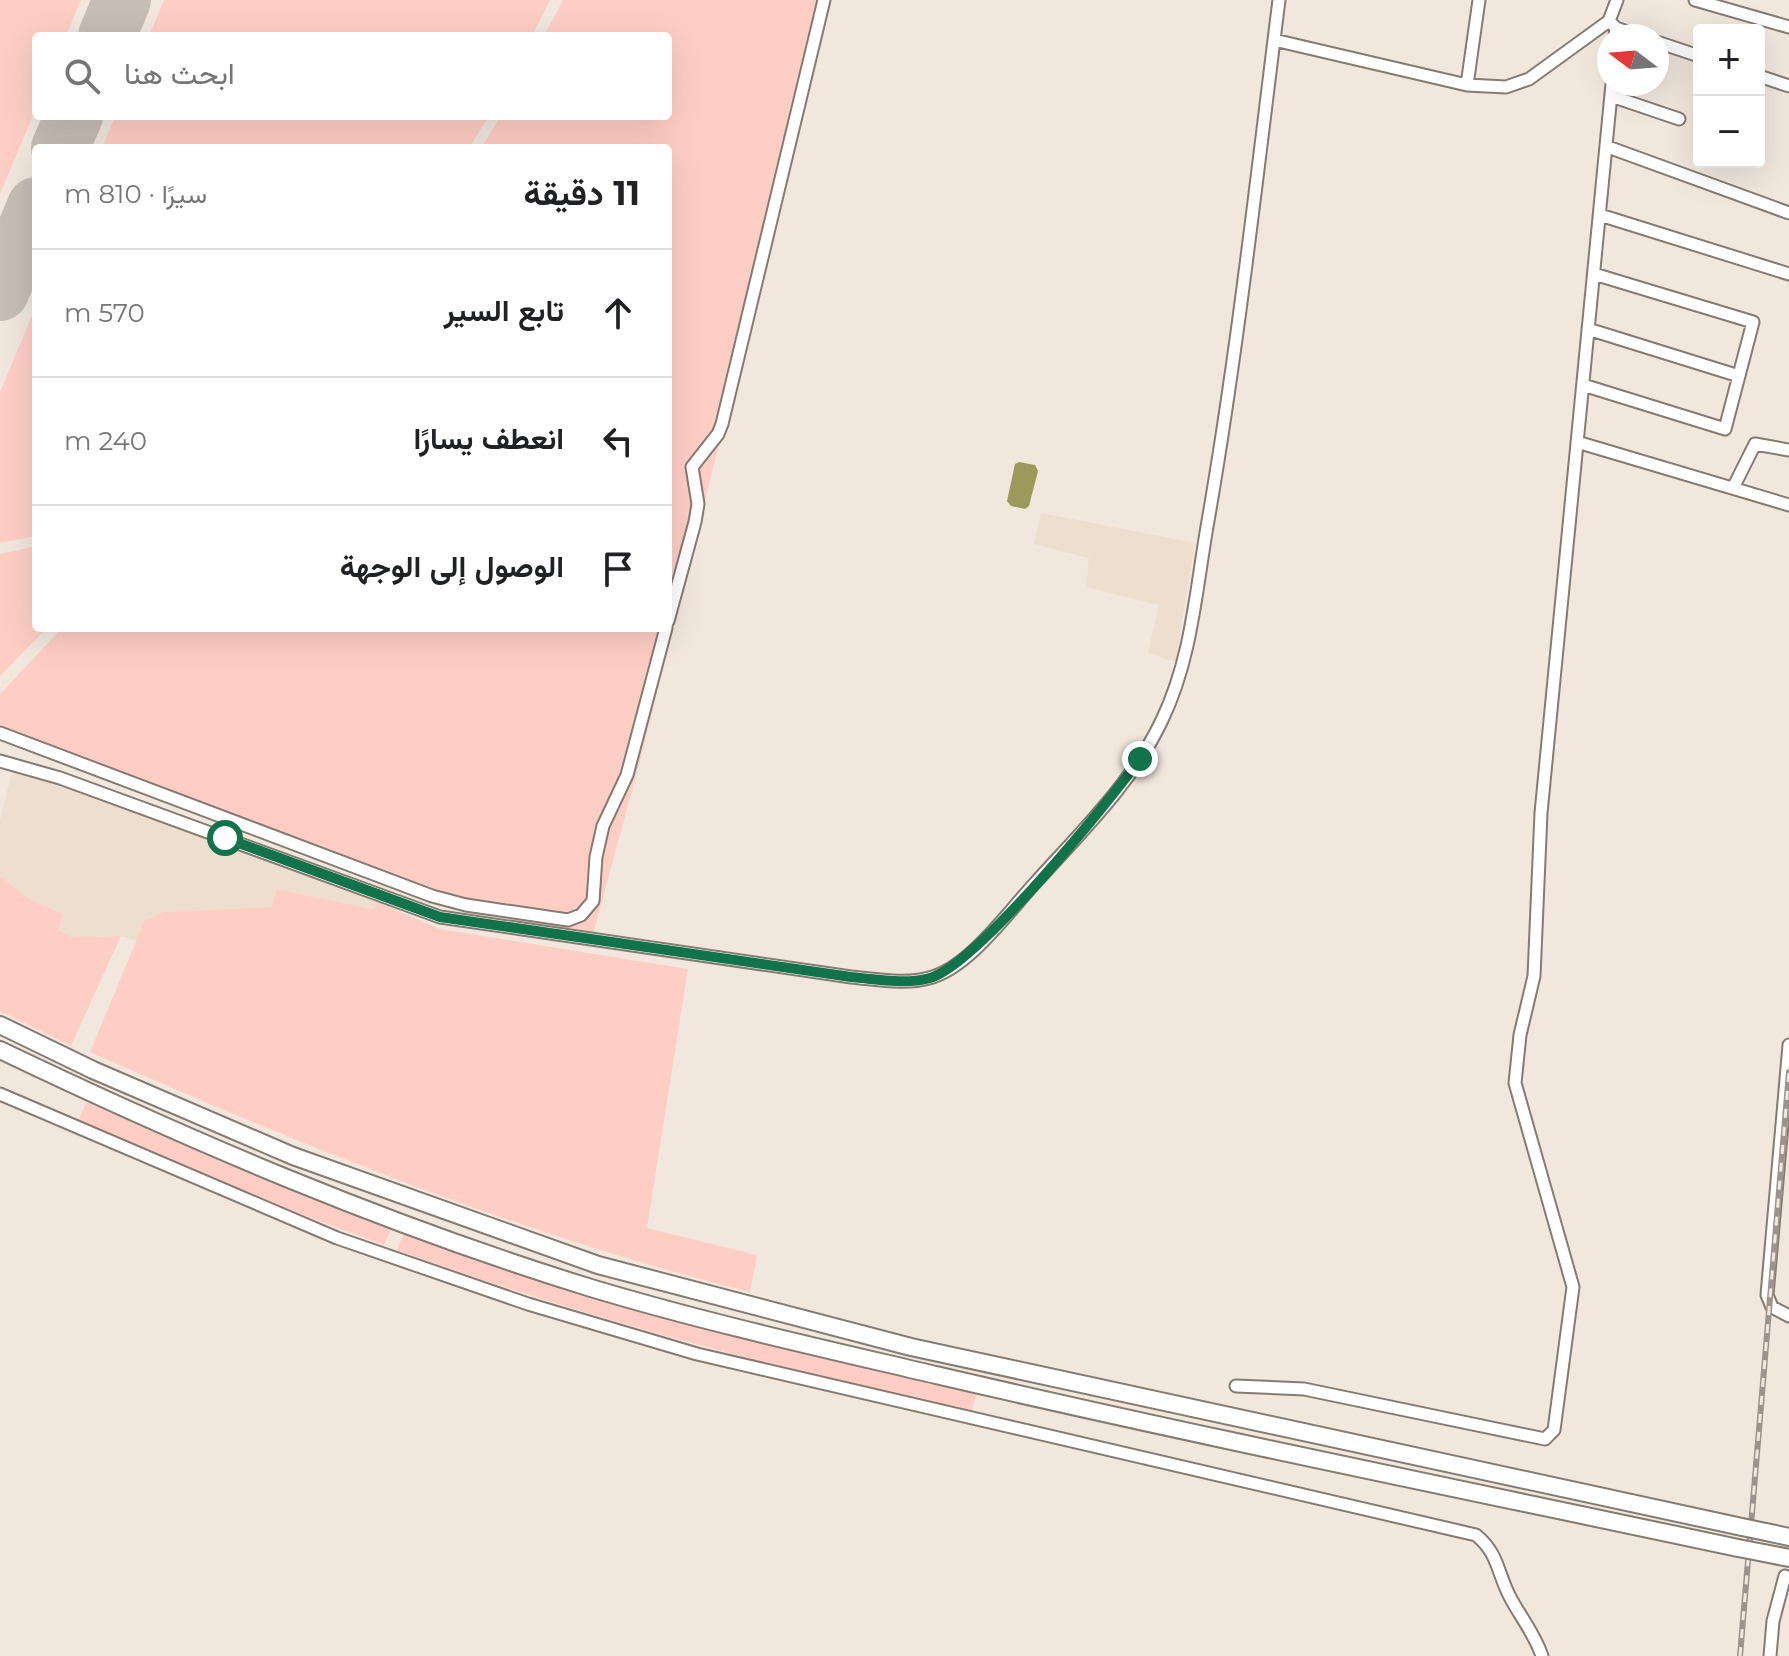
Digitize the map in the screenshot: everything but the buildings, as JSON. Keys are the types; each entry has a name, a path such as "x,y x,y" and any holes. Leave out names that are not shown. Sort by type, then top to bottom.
{"highway":[{"path":"0,1025 93,1070 293,1156 598,1265 737,1305 924,1350 1789,1537"},
{"path":"0,1050 284,1179 416,1229 593,1288 739,1327 1085,1410 1789,1558"}],"street":[{"path":"672,606 698,504 692,467 718,434 722,424 824,0"},
{"path":"0,761 60,778 440,917 851,977 895,981 929,978 950,968 978,946 1117,790 1161,723 1174,693 1194,613 1226,413 1279,0"},
{"path":"1467,85 1479,0"},
{"path":"1614,24 1617,0"},
{"path":"1695,0 1789,27"},
{"path":"1274,40 1467,85 1506,87 1529,79 1597,38"},
{"path":"1669,46 1693,54"},
{"path":"1765,78 1789,86"},
{"path":"1236,1386 1304,1389 1545,1439 1554,1430 1573,1287 1515,1083 1520,1035 1534,976 1541,813 1612,96"},
{"path":"1626,96 1679,119"},
{"path":"1608,147 1789,213"},
{"path":"1600,215 1789,274"},
{"path":"1583,385 1725,429 1753,322 1594,274"},
{"path":"1588,329 1739,376"},
{"path":"1577,442 1789,505"},
{"path":"1733,488 1755,444 1789,450"},
{"path":"0,733 432,896 466,905 568,920 581,915 593,901 596,857 603,826 627,775 665,632"},
{"path":"1789,1045 1767,1295 1770,1305 1789,1316"},
{"path":"0,1094 337,1238 542,1309 697,1354 1476,1535 1491,1547 1510,1596 1534,1631 1542,1656"},
{"path":"1770,1656 1773,1621 1785,1576"}],"shaded area":[{"path":"0,0 81,0 68,32 32,32 32,118 0,194"},
{"path":"164,0 550,0 534,32 151,32"},
{"path":"563,0 830,0 640,761 593,934 460,911 408,895 140,789 0,727 0,694 58,632 672,632 672,144 484,144 498,120 672,120 672,32 546,32"},
{"path":"113,120 486,120 472,144 104,144"},
{"path":"32,316 32,537 0,543 0,392"},
{"path":"1015,464 1035,465 1038,471 1029,506 1025,509 1011,506 1007,501"},
{"path":"1041,513 1195,543 1175,662 1148,653 1159,605 1086,587 1089,558 1034,544"},
{"path":"32,547 32,632 43,632 0,676 0,554"},
{"path":"13,768 43,775 324,878 377,902 375,909 276,889 272,907 163,912 145,920 138,941 121,936 72,937 58,930 62,914 29,899 0,876 0,821"},
{"path":"0,876 29,899 63,914 58,930 72,937 121,936 71,1046 0,1011"},
{"path":"276,889 374,909 377,902 440,929 688,969 647,1228 757,1255 750,1292 580,1244 497,1216 333,1155 90,1052 145,920 163,912 272,907"},
{"path":"86,1102 250,1173 392,1228 384,1245 215,1182 78,1121"},
{"path":"404,1233 682,1321 976,1394 972,1411 754,1360 539,1298 397,1250"}],"runway":[{"path":"109,32 122,0"},
{"path":"62,144 72,120"},
{"path":"0,292 32,216"}],"railway":[{"path":"1740,1656 1789,1072"}],"route":[{"path":"225,838 322,876 440,917 467,923 895,981 929,978 950,968 978,946 1103,807 1140,759"}]}
